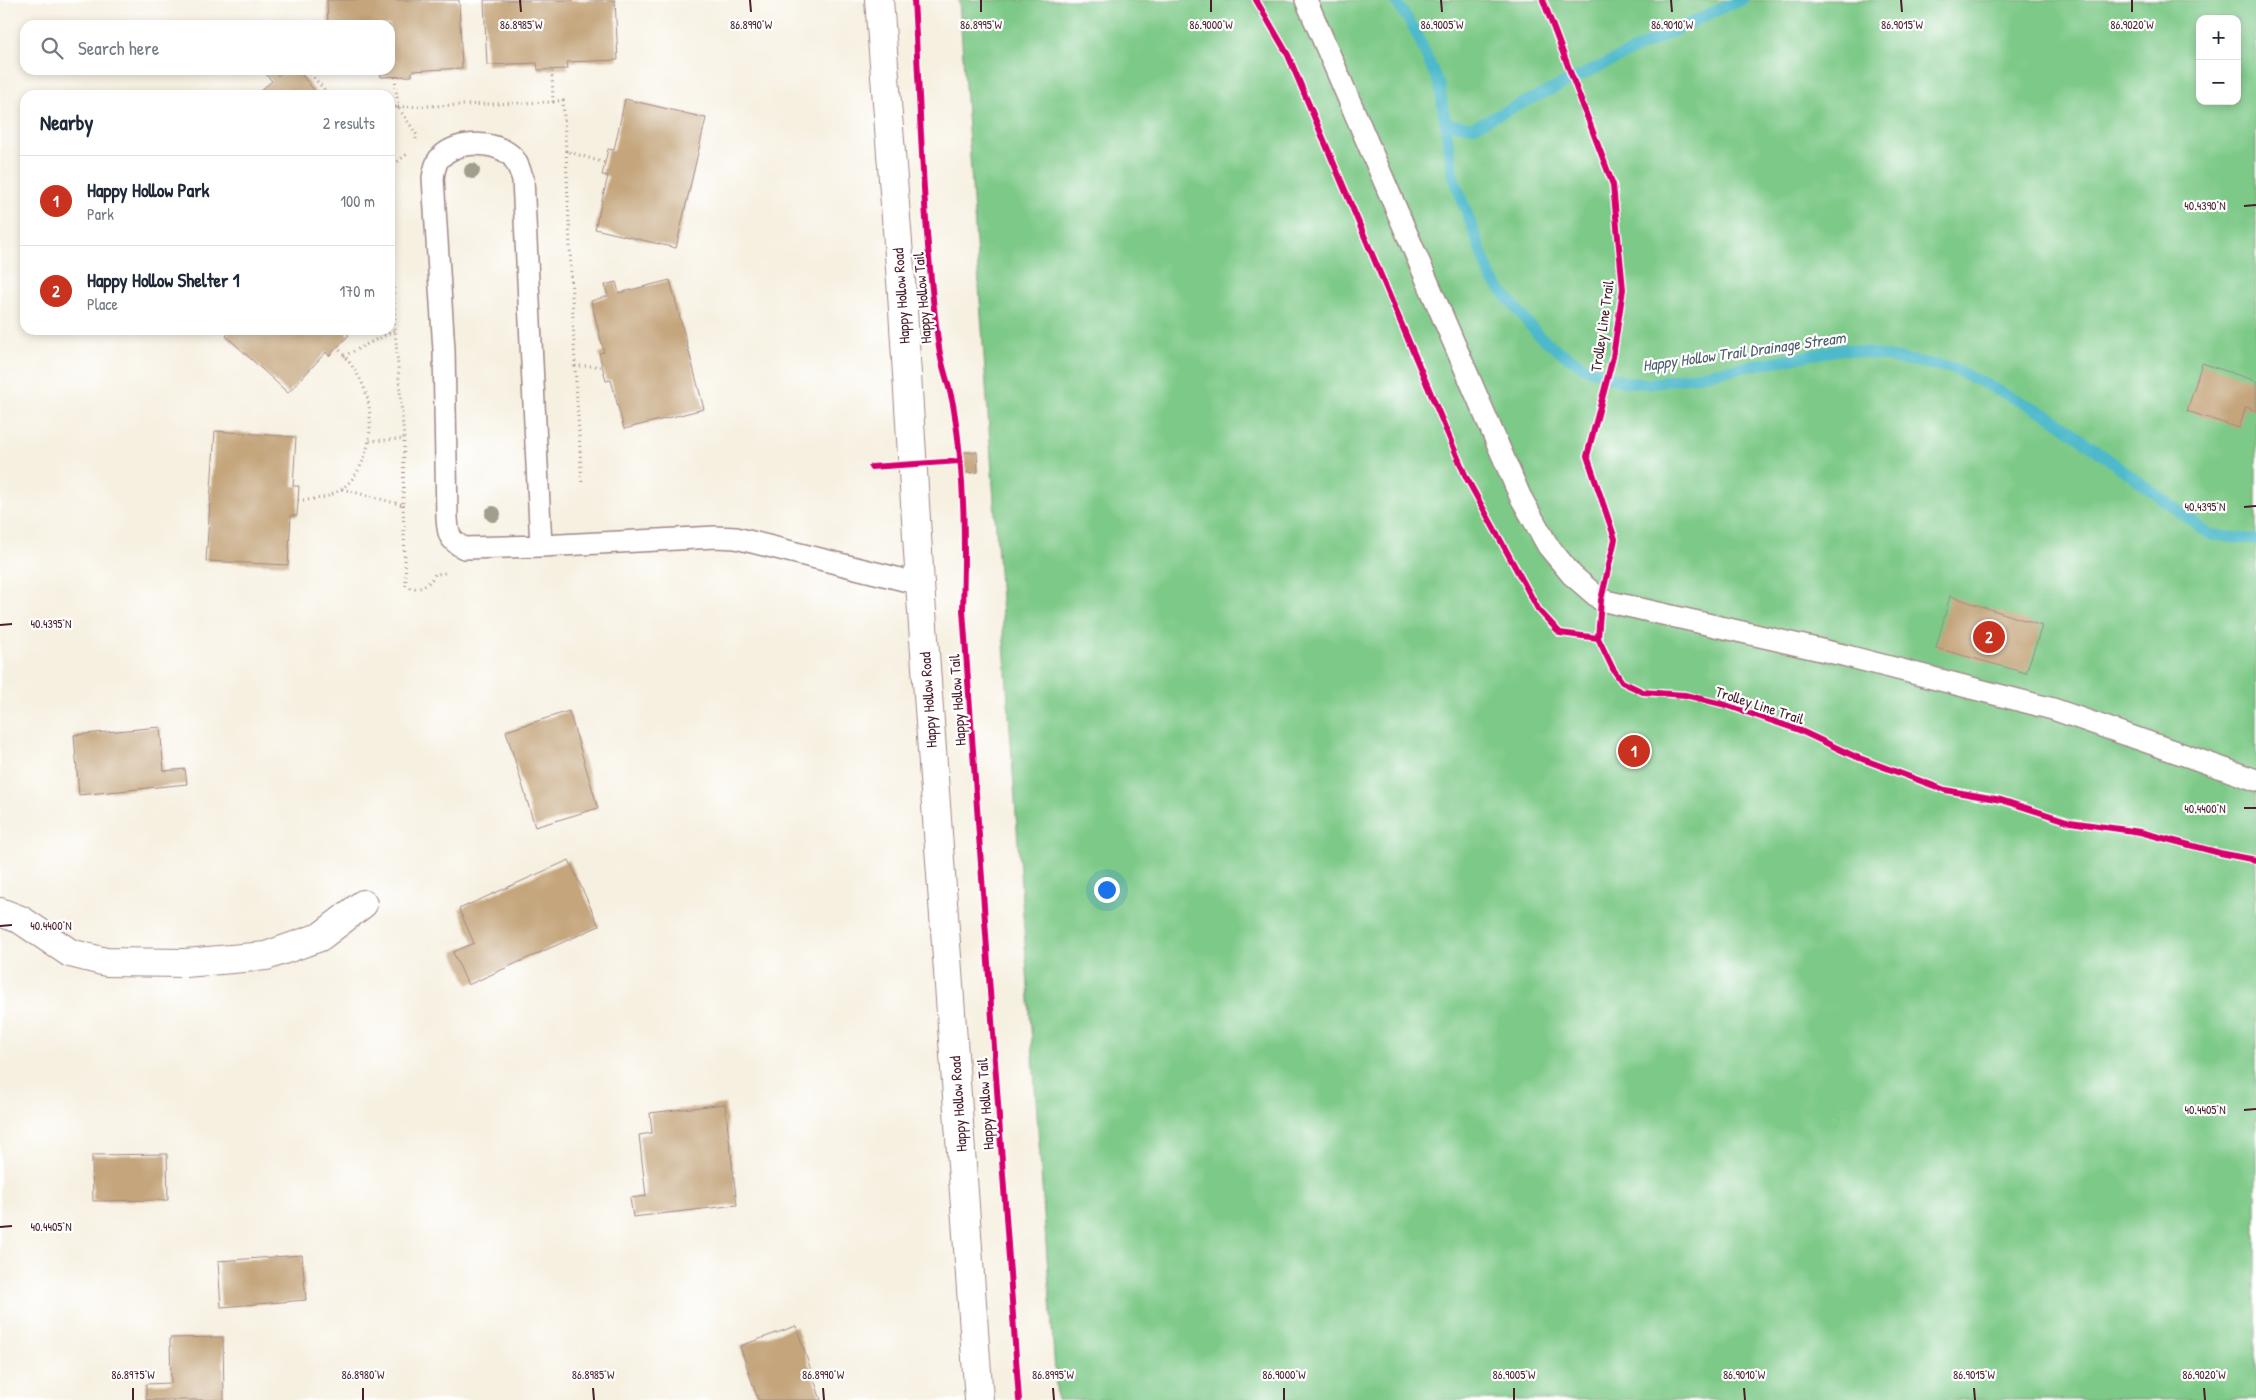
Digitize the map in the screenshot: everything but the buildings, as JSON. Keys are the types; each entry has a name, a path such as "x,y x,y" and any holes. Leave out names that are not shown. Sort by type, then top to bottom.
{"main road":[{"name":"Happy Hollow Road","path":"879,0 902,294 920,584 979,1400"},
{"path":"0,912 21,920 70,953 106,962 185,962 266,956 320,937 363,904"}],"lane":[{"path":"1306,0 1520,496 1548,546 1572,575 1601,600 1843,654 2053,709 2256,780"},
{"path":"541,546 523,179 517,162 508,153 494,147 479,144 460,147 445,154 437,161 433,178 444,350 448,533 453,542 464,548 541,546 716,537 736,538 920,584"}],"path":[{"path":"552,70 553,102"},
{"path":"311,75 325,90"},
{"path":"395,77 398,107 417,134 415,147"},
{"path":"398,107 553,102 563,100 582,484"},
{"path":"395,164 409,152"},
{"path":"566,152 605,163"},
{"path":"342,489 403,505 404,440 395,330"},
{"path":"344,356 385,335"},
{"path":"298,500 324,497 342,489 355,475 369,441 371,427 366,393 359,376 337,347"},
{"path":"575,366 602,366"},
{"path":"369,441 404,440"}],"green space":[{"path":"959,0 2256,0 2256,1400 1057,1400"}],"waterway":[{"name":"Happy Hollow Trail Drainage Stream","path":"1395,0 1415,30 1440,87 1453,175 1491,278 1538,335 1560,352 1586,368 1624,382 1651,384 1844,349 1952,368 2050,416 2211,535 2256,540"},
{"path":"1445,123 1473,127 1726,6 1743,0"}],"cycle path":[{"name":"Happy Hollow Tail","path":"914,0 929,261 940,356 951,394 958,435 962,485 964,535 963,610 1019,1400"},
{"path":"1256,0 1288,55 1466,477 1538,609 1560,633 1598,638"},
{"name":"Trolley Line Trail","path":"1543,0 1613,185 1623,289 1613,357 1587,456 1615,539 1601,600 1598,638 1613,669 1622,682 1643,692 1685,695 1726,705 1799,730 1854,756 1945,790 2001,800 2070,822 2140,832 2220,853 2256,860"},
{"path":"871,467 960,461"}],"place":[{"name":"Happy Hollow Shelter 1","path":"1989,637"},
{"name":"Happy Hollow Park","path":"1634,751"}]}
